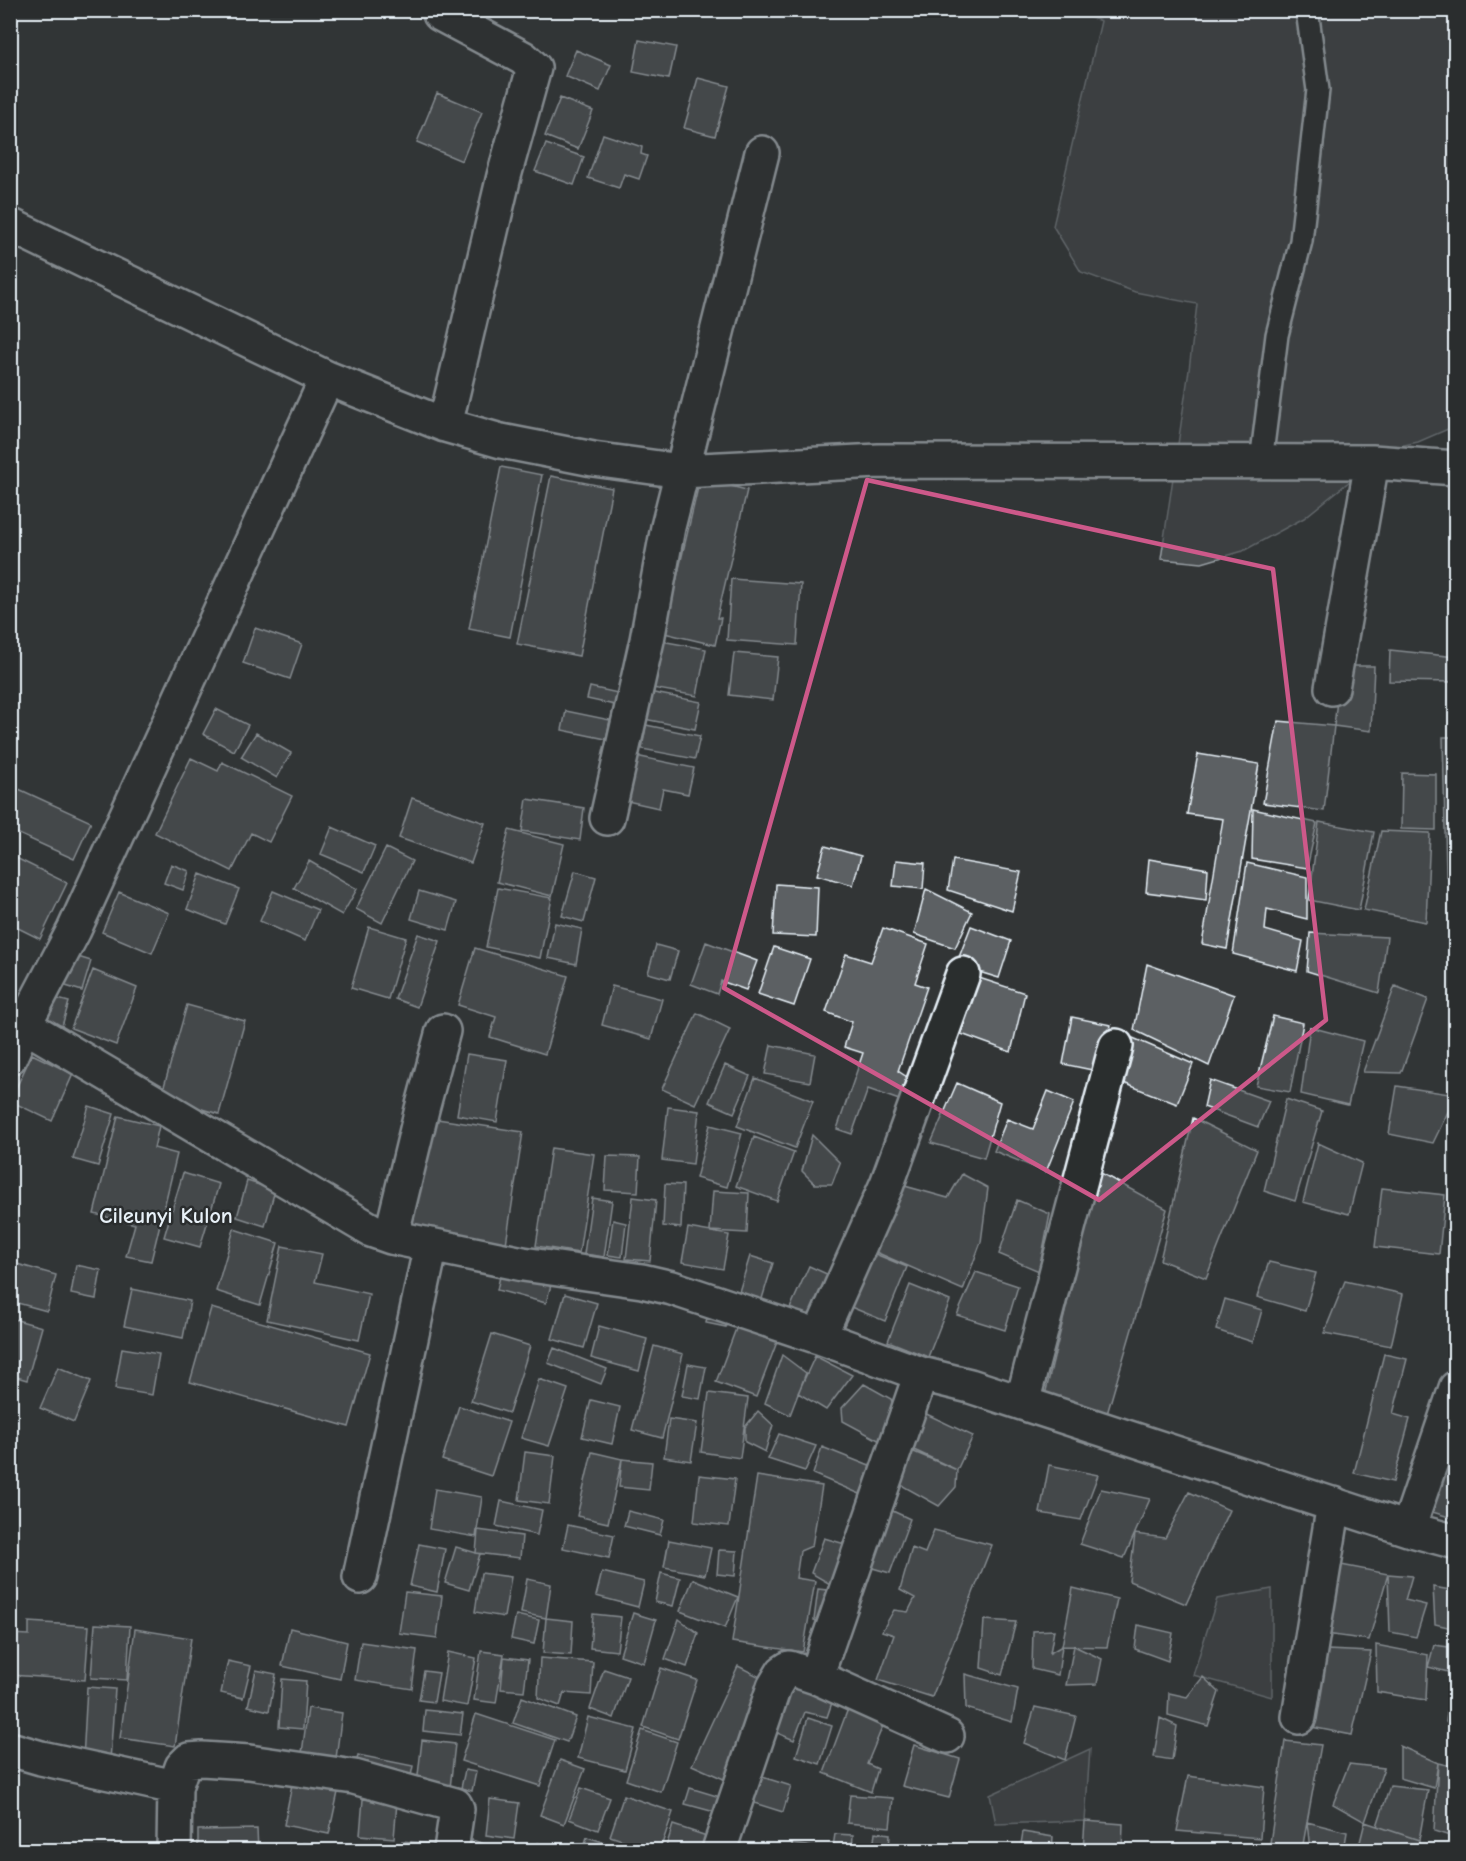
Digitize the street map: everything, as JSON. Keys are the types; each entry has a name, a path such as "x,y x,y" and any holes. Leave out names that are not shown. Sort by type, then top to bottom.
{"street":[{"path":"440,14 523,58 534,68 504,176 445,425"},
{"path":"607,818 681,471 762,153"},
{"path":"10,225 327,378 445,425 501,441 570,455 681,471 879,461 1372,462 1455,468"},
{"path":"10,1057 79,919 327,378"},
{"path":"1332,688 1372,462"},
{"path":"819,1337 887,1184 963,974"},
{"path":"24,1025 351,1219 391,1237 523,1264 642,1281 672,1288 921,1374 970,1386 1408,1529 1455,1542"},
{"path":"391,1237 443,1031"},
{"path":"1022,1403 1116,1046"},
{"path":"360,1577 431,1245"},
{"path":"816,1677 921,1374"},
{"path":"1408,1529 1455,1388"},
{"path":"1299,1716 1334,1504"},
{"path":"719,1851 774,1686 783,1672 789,1668 816,1677 947,1736"},
{"path":"10,1749 41,1758 175,1787"},
{"path":"174,1851 175,1787 182,1767 189,1760 202,1758 249,1762 354,1777 455,1805 457,1809 451,1851"}],"lane":[{"path":"1261,462 1277,336 1301,241 1317,101 1318,90 1307,10"}],"highlighted area":[{"path":"867,480 1273,569 1326,1020 1099,1200 724,988"}],"shaded area":[{"path":"1070,11 1455,11 1455,426 1418,442 1391,448 1304,518 1243,551 1202,563 1161,559 1197,304 1135,292 1081,272 1053,226 1101,21"},
{"path":"1272,1589 1272,1697 1193,1675 1217,1599"},
{"path":"1090,1749 1085,1821 996,1824 990,1795"}],"building":[{"path":"639,40 676,47 669,79 633,72"},
{"path":"576,50 611,65 600,91 565,76"},
{"path":"698,78 729,86 715,136 684,128"},
{"path":"437,93 482,112 462,161 417,142"},
{"path":"560,98 593,111 578,149 545,136"},
{"path":"603,134 642,147 641,154 647,156 639,179 624,174 619,188 588,178"},
{"path":"546,144 584,157 574,185 535,171"},
{"path":"501,467 542,475 510,637 469,629"},
{"path":"551,476 612,488 579,656 517,644"},
{"path":"700,479 747,490 717,618 721,618 715,645 664,633"},
{"path":"731,579 801,584 797,645 727,640"},
{"path":"255,628 302,644 290,679 243,663"},
{"path":"661,641 706,649 697,696 652,688"},
{"path":"1390,650 1456,657 1456,682 1389,681"},
{"path":"734,653 778,657 773,700 729,695"},
{"path":"1341,666 1374,666 1371,731 1334,726"},
{"path":"590,687 618,693 615,705 587,699"},
{"path":"649,692 701,702 695,729 644,719"},
{"path":"216,709 248,725 234,751 203,734"},
{"path":"566,711 610,720 606,739 562,730"},
{"path":"1278,721 1334,726 1324,811 1263,803"},
{"path":"646,725 700,736 695,759 642,749"},
{"path":"256,733 291,753 277,778 241,757"},
{"path":"1443,737 1456,737 1456,874 1446,876"},
{"path":"1198,754 1259,764 1227,949 1202,944 1223,819 1187,814"},
{"path":"636,756 694,768 688,794 663,789 659,808 627,801"},
{"path":"191,758 218,771 222,762 292,796 269,842 251,833 232,871 155,833"},
{"path":"1402,773 1436,774 1436,830 1401,829"},
{"path":"10,785 91,822 74,859 10,830"},
{"path":"412,798 485,823 471,863 399,838"},
{"path":"527,799 584,808 580,840 522,831"},
{"path":"1253,809 1317,823 1307,868 1252,859"},
{"path":"1319,822 1374,832 1359,910 1309,900"},
{"path":"332,827 375,846 364,872 321,854"},
{"path":"509,830 564,844 552,896 497,882"},
{"path":"1381,831 1430,833 1426,922 1364,910"},
{"path":"825,846 861,856 853,885 817,875"},
{"path":"386,848 412,861 382,923 356,909"},
{"path":"10,855 67,883 40,939 10,924"},
{"path":"1149,859 1208,869 1206,900 1146,892"},
{"path":"896,860 925,863 923,889 893,886"},
{"path":"953,860 1021,872 1012,911 948,890"},
{"path":"309,861 357,889 342,915 294,888"},
{"path":"1247,863 1307,877 1307,919 1267,909 1265,930 1303,941 1297,971 1233,954"},
{"path":"171,864 189,871 183,890 164,883"},
{"path":"575,871 596,877 584,922 562,916"},
{"path":"200,874 239,889 225,924 187,909"},
{"path":"776,884 818,887 816,937 773,935"},
{"path":"498,888 552,898 540,958 486,947"},
{"path":"926,889 972,912 955,948 914,934"},
{"path":"273,891 318,910 305,941 260,921"},
{"path":"419,891 456,902 448,930 411,919"},
{"path":"119,892 169,913 152,953 102,932"},
{"path":"555,923 582,929 576,964 548,958"},
{"path":"971,926 1011,941 999,978 956,965"},
{"path":"369,927 406,938 388,999 351,988"},
{"path":"883,928 928,944 915,983 927,987 898,1071 910,1079 902,1101 868,1089 852,1134 837,1129 863,1053 844,1047 852,1022 826,1012 846,954 871,962"},
{"path":"1310,933 1387,937 1379,993 1307,971"},
{"path":"418,934 440,941 417,1007 395,999"},
{"path":"706,942 757,961 746,990 721,981 717,994 691,984"},
{"path":"656,945 678,951 670,979 648,973"},
{"path":"774,947 810,959 794,1006 758,994"},
{"path":"475,948 568,976 545,1054 490,1037 496,1017 458,1005"},
{"path":"65,953 91,961 82,991 56,983"},
{"path":"1147,964 1234,995 1209,1066 1134,1030"},
{"path":"93,970 137,988 116,1045 71,1028"},
{"path":"973,976 1025,993 1011,1052 953,1031"},
{"path":"612,986 662,999 651,1039 602,1025"},
{"path":"1395,986 1428,999 1401,1073 1363,1072"},
{"path":"54,998 69,1002 62,1026 47,1021"},
{"path":"187,1005 245,1021 219,1114 161,1097"},
{"path":"697,1013 730,1029 695,1104 662,1089"},
{"path":"1273,1016 1303,1023 1290,1092 1256,1086"},
{"path":"1072,1017 1111,1025 1102,1072 1063,1064"},
{"path":"1310,1027 1363,1041 1348,1105 1301,1094"},
{"path":"1126,1035 1193,1064 1177,1104 1121,1082"},
{"path":"771,1045 815,1054 810,1082 765,1074"},
{"path":"32,1054 73,1074 52,1121 10,1101"},
{"path":"467,1054 507,1060 497,1122 457,1115"},
{"path":"725,1065 750,1076 734,1113 709,1102"},
{"path":"755,1078 813,1101 795,1148 737,1126"},
{"path":"1210,1080 1269,1101 1258,1127 1204,1107"},
{"path":"957,1083 1000,1102 984,1158 931,1143"},
{"path":"1397,1086 1456,1095 1433,1143 1389,1134"},
{"path":"1048,1091 1074,1102 1046,1172 994,1151 1007,1119 1033,1129"},
{"path":"1286,1099 1322,1111 1295,1201 1264,1191"},
{"path":"89,1106 114,1114 98,1166 73,1159"},
{"path":"668,1107 699,1111 693,1164 662,1160"},
{"path":"118,1116 159,1126 154,1148 177,1154 151,1261 126,1256 135,1224 94,1214"},
{"path":"424,1117 523,1132 506,1244 407,1229"},
{"path":"1193,1118 1257,1150 1206,1278 1160,1260"},
{"path":"710,1125 742,1133 727,1187 696,1178"},
{"path":"812,1135 840,1163 832,1184 815,1184 802,1171"},
{"path":"754,1137 794,1152 777,1201 736,1186"},
{"path":"1318,1143 1362,1163 1349,1214 1303,1202"},
{"path":"551,1148 594,1154 579,1253 536,1246"},
{"path":"607,1156 640,1157 638,1192 605,1190"},
{"path":"1099,1172 1167,1209 1107,1414 1044,1399"},
{"path":"183,1173 219,1184 200,1247 164,1237"},
{"path":"962,1174 988,1188 981,1242 963,1290 871,1250 901,1185 948,1198"},
{"path":"247,1181 275,1190 265,1226 237,1217"},
{"path":"665,1184 683,1185 681,1228 663,1226"},
{"path":"1382,1188 1445,1195 1439,1254 1375,1247"},
{"path":"713,1191 749,1193 747,1233 710,1231"},
{"path":"633,1197 656,1200 650,1261 626,1259"},
{"path":"592,1198 612,1201 604,1257 584,1254"},
{"path":"1017,1200 1050,1214 1039,1271 999,1254"},
{"path":"613,1220 626,1223 622,1257 608,1255"},
{"path":"688,1228 729,1235 723,1269 682,1262"},
{"path":"234,1229 278,1243 260,1305 216,1291"},
{"path":"282,1246 322,1254 315,1282 369,1294 359,1340 267,1320"},
{"path":"863,1249 907,1267 885,1321 841,1303"},
{"path":"750,1256 773,1263 761,1302 738,1295"},
{"path":"10,1262 56,1275 47,1311 10,1301"},
{"path":"1269,1262 1316,1273 1305,1311 1257,1297"},
{"path":"76,1265 101,1270 96,1299 71,1294"},
{"path":"809,1266 838,1279 816,1326 788,1313"},
{"path":"501,1272 551,1285 546,1303 497,1290"},
{"path":"976,1272 1018,1286 1005,1330 957,1315"},
{"path":"1345,1281 1403,1294 1391,1346 1324,1333"},
{"path":"910,1285 950,1301 928,1357 888,1341"},
{"path":"132,1289 190,1301 183,1338 124,1326"},
{"path":"565,1294 597,1303 584,1348 552,1339"},
{"path":"1225,1299 1262,1310 1253,1342 1216,1330"},
{"path":"709,1307 729,1311 726,1327 706,1323"},
{"path":"211,1308 370,1353 349,1427 190,1382"},
{"path":"10,1318 42,1327 27,1380 10,1375"},
{"path":"599,1326 647,1339 639,1371 591,1358"},
{"path":"737,1326 777,1342 756,1397 716,1382"},
{"path":"492,1334 530,1346 509,1413 471,1401"},
{"path":"654,1346 683,1354 662,1438 632,1430"},
{"path":"122,1348 159,1354 152,1395 115,1389"},
{"path":"554,1348 607,1369 601,1384 548,1363"},
{"path":"1384,1354 1407,1359 1393,1414 1410,1419 1393,1482 1354,1473"},
{"path":"782,1355 806,1373 790,1415 765,1403"},
{"path":"815,1356 852,1375 826,1410 798,1393"},
{"path":"688,1364 706,1367 700,1399 682,1396"},
{"path":"58,1367 91,1381 74,1422 40,1408"},
{"path":"539,1379 568,1389 549,1446 521,1438"},
{"path":"864,1384 891,1399 896,1414 882,1442 843,1421 842,1408"},
{"path":"709,1393 748,1398 740,1458 701,1452"},
{"path":"591,1400 620,1407 612,1444 582,1437"},
{"path":"459,1406 509,1422 491,1476 442,1460"},
{"path":"918,1410 973,1436 957,1470 903,1445"},
{"path":"758,1411 773,1425 765,1452 745,1442 745,1427"},
{"path":"669,1419 697,1423 691,1461 664,1457"},
{"path":"779,1434 816,1446 805,1471 768,1459"},
{"path":"822,1447 872,1467 860,1494 813,1474"},
{"path":"902,1447 957,1470 956,1487 939,1506 892,1480"},
{"path":"525,1452 555,1456 549,1504 519,1500"},
{"path":"592,1452 622,1459 608,1523 577,1516"},
{"path":"622,1459 652,1462 649,1490 619,1487"},
{"path":"1049,1465 1098,1475 1081,1520 1040,1513"},
{"path":"1443,1467 1456,1470 1456,1519 1429,1511"},
{"path":"699,1475 735,1479 729,1526 694,1522"},
{"path":"757,1476 822,1486 812,1546 800,1551 796,1578 815,1581 803,1652 732,1642"},
{"path":"435,1489 482,1497 476,1537 429,1529"},
{"path":"1101,1489 1150,1499 1124,1558 1080,1544"},
{"path":"1189,1492 1229,1510 1186,1604 1129,1581 1135,1534 1165,1538"},
{"path":"501,1501 542,1510 537,1535 496,1526"},
{"path":"884,1507 910,1519 890,1573 862,1565"},
{"path":"628,1511 664,1520 660,1535 624,1526"},
{"path":"568,1525 614,1535 609,1558 563,1548"},
{"path":"478,1530 522,1536 520,1558 476,1553"},
{"path":"934,1530 992,1545 932,1697 878,1680 894,1635 882,1631 894,1610 908,1612 915,1598 900,1590 912,1548 925,1553"},
{"path":"824,1538 852,1546 840,1582 830,1584 811,1573"},
{"path":"669,1540 711,1548 705,1575 664,1567"},
{"path":"419,1544 445,1549 437,1592 410,1586"},
{"path":"456,1547 480,1554 469,1590 445,1583"},
{"path":"719,1550 737,1551 735,1576 717,1574"},
{"path":"1336,1564 1388,1574 1369,1640 1326,1634"},
{"path":"602,1572 644,1582 638,1607 596,1596"},
{"path":"481,1573 511,1577 504,1617 475,1612"},
{"path":"661,1573 680,1578 673,1606 655,1602"},
{"path":"1388,1574 1412,1576 1405,1600 1426,1605 1416,1637 1390,1632"},
{"path":"527,1579 551,1584 546,1618 521,1613"},
{"path":"693,1579 738,1597 725,1628 680,1611"},
{"path":"1433,1587 1456,1591 1456,1629 1435,1624"},
{"path":"1073,1588 1117,1599 1107,1647 1062,1646"},
{"path":"818,1589 836,1591 833,1622 814,1620"},
{"path":"405,1592 442,1596 437,1638 399,1633"},
{"path":"633,1613 656,1620 644,1663 620,1655"},
{"path":"593,1614 621,1617 617,1651 590,1648"},
{"path":"516,1615 539,1620 534,1644 511,1639"},
{"path":"546,1618 573,1621 571,1655 543,1653"},
{"path":"679,1619 698,1633 687,1667 665,1659"},
{"path":"984,1620 1016,1622 1002,1675 981,1668"},
{"path":"29,1622 89,1626 85,1680 10,1675 10,1634 29,1635"},
{"path":"95,1624 130,1626 127,1680 91,1678"},
{"path":"1138,1625 1173,1633 1168,1661 1135,1649"},
{"path":"290,1628 347,1642 340,1679 282,1666"},
{"path":"135,1629 191,1638 175,1746 120,1738"},
{"path":"1054,1630 1050,1653 1062,1646 1058,1675 1032,1669 1033,1631"},
{"path":"361,1642 417,1650 412,1689 355,1680"},
{"path":"1376,1645 1428,1655 1426,1700 1377,1692"},
{"path":"1434,1645 1456,1648 1456,1674 1428,1667"},
{"path":"1074,1646 1102,1659 1097,1684 1066,1685"},
{"path":"1327,1650 1371,1652 1352,1735 1301,1725"},
{"path":"481,1651 504,1654 496,1703 474,1700"},
{"path":"448,1652 476,1658 467,1706 440,1701"},
{"path":"504,1657 528,1660 524,1691 501,1689"},
{"path":"540,1658 593,1662 591,1695 564,1693 560,1706 538,1698"},
{"path":"228,1661 251,1666 243,1698 221,1693"},
{"path":"738,1666 772,1683 726,1780 692,1765"},
{"path":"661,1668 697,1680 678,1739 643,1727"},
{"path":"604,1669 628,1677 614,1718 590,1709"},
{"path":"256,1670 276,1674 269,1711 248,1706"},
{"path":"424,1671 439,1673 434,1702 419,1700"},
{"path":"965,1674 1018,1689 1012,1722 966,1708"},
{"path":"1203,1677 1219,1692 1208,1726 1168,1715 1169,1693 1187,1697"},
{"path":"781,1678 836,1691 827,1717 805,1712 794,1740 763,1727"},
{"path":"282,1679 306,1681 303,1729 279,1727"},
{"path":"1456,1685 1456,1724 1446,1722 1450,1686"},
{"path":"87,1687 115,1689 110,1761 83,1760"},
{"path":"522,1697 576,1717 567,1742 513,1723"},
{"path":"849,1706 884,1723 867,1764 878,1769 871,1792 824,1773"},
{"path":"1035,1707 1076,1716 1065,1760 1024,1743"},
{"path":"308,1708 342,1713 334,1773 300,1768"},
{"path":"425,1710 463,1714 460,1735 423,1731"},
{"path":"476,1714 555,1740 540,1786 461,1761"},
{"path":"588,1717 636,1729 625,1770 578,1758"},
{"path":"808,1718 832,1726 820,1764 796,1756"},
{"path":"1160,1718 1177,1726 1172,1760 1154,1757"},
{"path":"642,1730 677,1742 661,1792 626,1780"},
{"path":"422,1740 455,1744 450,1788 417,1784"},
{"path":"1285,1741 1321,1745 1302,1850 1269,1850"},
{"path":"914,1745 960,1759 949,1798 902,1786"},
{"path":"1400,1746 1438,1763 1434,1788 1400,1778"},
{"path":"358,1755 413,1766 409,1785 354,1774"},
{"path":"560,1760 585,1769 564,1824 540,1815"},
{"path":"1438,1763 1456,1767 1456,1838 1434,1831"},
{"path":"1349,1764 1384,1768 1365,1822 1333,1804"},
{"path":"465,1770 476,1772 472,1791 461,1788"},
{"path":"294,1774 340,1783 329,1834 284,1825"},
{"path":"759,1776 791,1786 783,1812 751,1802"},
{"path":"1188,1776 1264,1787 1260,1838 1177,1831"},
{"path":"1390,1786 1428,1790 1419,1840 1377,1826"},
{"path":"581,1788 610,1798 598,1830 569,1819"},
{"path":"690,1788 730,1800 726,1815 685,1804"},
{"path":"624,1795 673,1812 660,1850 652,1850 610,1836"},
{"path":"850,1795 893,1798 890,1827 847,1823"},
{"path":"363,1799 397,1802 394,1838 360,1835"},
{"path":"490,1799 519,1803 514,1839 486,1835"},
{"path":"1085,1821 1123,1824 1122,1850 1083,1850"},
{"path":"1307,1822 1347,1832 1344,1850 1310,1850"},
{"path":"1365,1822 1419,1840 1419,1850 1358,1850"},
{"path":"673,1825 713,1838 709,1850 665,1850"},
{"path":"257,1829 258,1850 198,1850 198,1830"},
{"path":"875,1832 890,1834 889,1850 873,1850"},
{"path":"1023,1832 1053,1837 1052,1850 1020,1850"},
{"path":"835,1834 853,1835 852,1849 833,1847"},
{"path":"587,1837 613,1845 611,1850 583,1850"},
{"path":"472,1840 502,1850 468,1850"},
{"path":"402,1841 433,1844 433,1850 401,1850"},
{"path":"302,1843 340,1847 340,1850 302,1850"},
{"path":"538,1843 555,1850 535,1850"},
{"path":"792,1844 827,1849 827,1850 791,1850"},
{"path":"893,1844 927,1847 927,1850 892,1850"}],"district":[{"name":"Cileunyi Kulon","path":"166,1216"}]}
